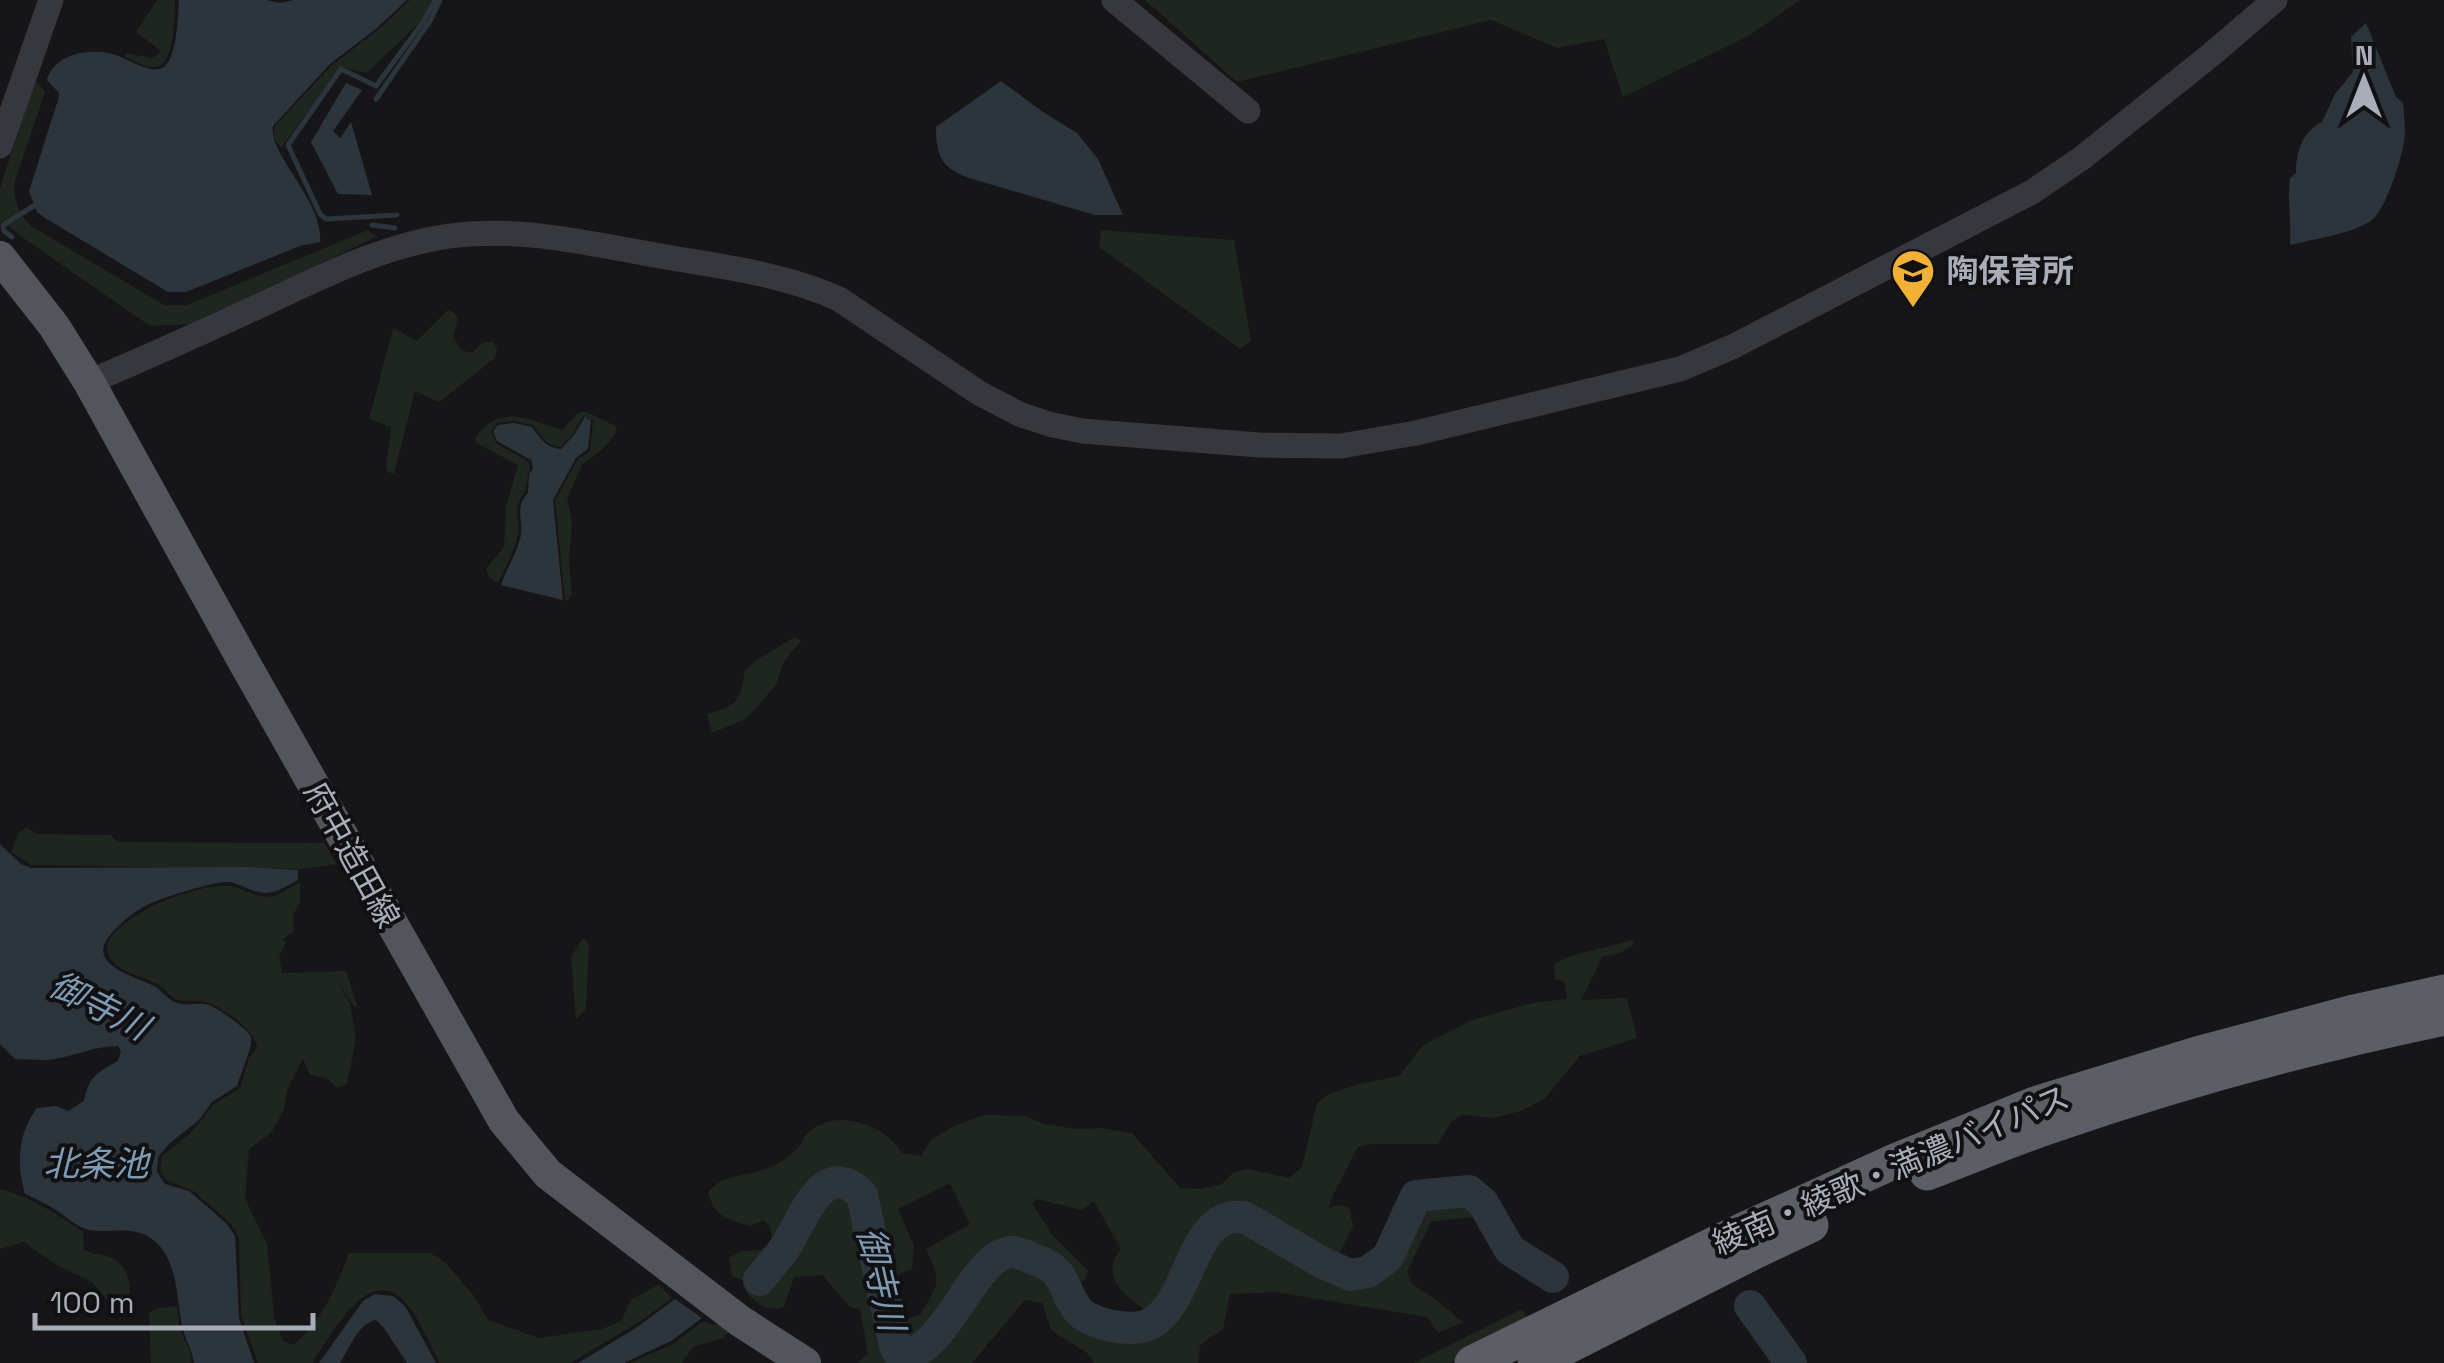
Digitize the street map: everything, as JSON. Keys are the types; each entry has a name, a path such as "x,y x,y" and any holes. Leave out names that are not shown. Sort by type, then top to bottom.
{"highway":[{"name":"綾南・綾歌・満濃バイパス","path":"1472,1363 1540,1350 1748,1241 2046,1128 2204,1078 2444,992"},
{"name":"綾南・綾歌・満濃バイパス","path":"2366,1022 2444,1018"}],"main road":[{"name":"府中造田線","path":"0,257 54,326 89,382 504,1122 548,1174 740,1321 805,1363"}],"street":[{"path":"0,146 51,0"},
{"path":"1114,0 1248,111"},
{"path":"89,382 348,264 432,239 515,234 766,274 817,289 979,393 1019,414 1049,424 1082,431 1259,445 1342,446 1379,440 1680,369 1732,347 2032,192 2082,158 2275,0"}],"shaded area":[{"path":"157,0 175,0 174,27 167,58 152,67 125,57 125,53 152,58 161,51 136,32"},
{"path":"410,0 432,0 421,21 367,73 341,67 281,148 273,136 275,126 331,66"},
{"path":"1145,0 1800,0 1750,35 1623,97 1604,39 1557,48 1491,20 1237,82"},
{"path":"35,80 45,92 14,184 20,212 31,226 164,305 187,305 368,230 376,237 195,324 150,326 3,220 0,223 0,188"},
{"path":"1101,230 1234,240 1251,341 1240,349 1099,247"},
{"path":"449,309 458,317 453,336 461,350 472,353 484,342 493,342 497,349 495,358 439,402 415,391 394,474 388,472 391,427 369,419 393,328 417,341"},
{"path":"585,411 615,426 617,431 606,446 582,465 567,499 572,521 572,594 565,601 555,500 578,459 590,451 593,421 583,416 560,447 547,442 533,425 497,423 491,431 496,443 529,462 518,509 516,544 498,583 486,569 504,547 506,507 518,465 476,443 475,438 494,420 505,417 562,430"},
{"path":"795,637 801,641 784,661 776,685 746,719 712,733 707,714 736,701 745,670"},
{"path":"26,827 36,834 110,835 118,842 324,843 337,864 300,869 32,865 11,852 19,832"},
{"path":"300,882 294,931 282,940 287,941 279,956 282,973 346,971 358,1008 336,980 350,1004 356,1038 347,1084 337,1088 326,1078 310,1075 303,1059 271,1133 249,1149 245,1199 267,1244 274,1317 283,1341 293,1345 320,1315 349,1253 430,1253 445,1262 474,1296 488,1320 539,1338 602,1329 621,1321 631,1300 656,1286 672,1298 570,1363 440,1363 410,1308 396,1294 381,1290 354,1305 312,1363 258,1363 241,1315 239,1237 231,1224 195,1192 166,1180 160,1170 162,1156 193,1131 214,1104 240,1088 249,1058 257,1048 255,1041 239,1021 216,1006 176,999 158,985 120,968 111,960 108,944 118,929 134,917 184,893 229,886 271,896"},
{"path":"583,938 589,944 586,1010 576,1019 571,957"},
{"path":"1633,940 1633,945 1620,953 1602,957 1581,1000 1627,998 1637,1038 1580,1056 1545,1098 1524,1110 1495,1118 1463,1115 1452,1121 1437,1144 1358,1147 1329,1208 1349,1207 1353,1226 1334,1263 1246,1214 1228,1212 1214,1218 1200,1234 1179,1283 1159,1313 1151,1314 1119,1287 1113,1263 1121,1249 1094,1201 1081,1210 1036,1199 1033,1205 1053,1236 1088,1271 1085,1279 1072,1290 1062,1272 1048,1261 1015,1249 996,1251 973,1272 928,1337 916,1347 901,1350 865,1193 853,1181 838,1178 817,1186 781,1246 757,1276 746,1281 732,1276 729,1258 741,1251 761,1250 772,1241 770,1227 763,1220 750,1226 723,1216 708,1192 722,1181 779,1163 798,1148 807,1134 830,1121 858,1122 871,1127 902,1153 921,1156 931,1140 954,1126 984,1115 1025,1116 1044,1124 1132,1133 1180,1188 1222,1184 1234,1172 1249,1169 1289,1178 1302,1167 1317,1103 1329,1094 1359,1084 1399,1076 1423,1045 1472,1020 1532,1003 1567,999 1565,982 1555,979 1554,964 1570,956","holes":["950,1183 970,1224 926,1249 936,1283 920,1315 906,1319 897,1286 899,1274 912,1269 914,1246 898,1209"]},
{"path":"839,1184 850,1188 858,1198 890,1346 898,1360 921,1354 1000,1258 1017,1256 1048,1268 1079,1317 1130,1334 1161,1322 1187,1287 1206,1240 1230,1219 1244,1220 1350,1280 1369,1275 1391,1259 1419,1200 1468,1195 1478,1203 1473,1217 1431,1222 1407,1272 1413,1285 1463,1322 1438,1333 1427,1317 1275,1292 1230,1294 1223,1329 1200,1345 1198,1363 1094,1363 1087,1353 1051,1330 1042,1303 1025,1300 972,1363 858,1363 868,1353 860,1309 850,1307 822,1275 794,1277 784,1307 762,1306 745,1290 762,1283 813,1205"},
{"path":"2,1189 44,1207 83,1232 84,1249 113,1258 122,1267 130,1296 121,1302 107,1300 92,1282 55,1264 24,1242 0,1249"},
{"path":"177,1306 191,1363 151,1363 149,1313"},
{"path":"1522,1309 1529,1323 1449,1363 1414,1363"},
{"path":"704,1321 723,1324 730,1330 724,1338 693,1347 682,1363 630,1363 673,1344"}],"water":[{"path":"179,0 407,0 330,64 273,126 278,150 314,210 320,242 300,246 186,292 168,292 45,218 37,212 29,191 58,100 59,93 47,80 51,71 65,59 93,52 112,54 152,69 164,67 174,46"},
{"path":"2366,23 2396,97 2403,103 2405,137 2396,172 2372,220 2344,232 2290,245 2290,178 2296,173 2299,150 2353,72 2351,37"},
{"path":"1001,81 1077,133 1098,159 1123,215 1095,215 969,178 946,165 939,153 936,127"},
{"path":"346,83 362,90 333,131 340,138 351,122 372,195 338,194 311,142"},
{"path":"585,417 591,421 588,449 576,458 553,500 563,600 501,585 520,539 521,504 528,493 533,468 531,460 497,441 493,431 498,425 514,423 532,427 547,444 561,449"},
{"name":"北条池","path":"0,844 31,868 298,870 298,880 274,892 257,892 227,882 154,902 128,918 104,945 104,954 115,968 154,986 174,1002 213,1007 251,1037 237,1086 212,1102 198,1121 171,1142 158,1157 157,1172 165,1184 189,1191 235,1236 239,1318 254,1363 194,1363 182,1326 173,1272 162,1249 152,1239 133,1231 86,1229 25,1194 21,1149 37,1108 56,1106 68,1111 84,1101 91,1081 118,1061 121,1051 118,1046 110,1046 55,1059 15,1059 0,1044"},
{"path":"375,1294 393,1296 405,1306 436,1363 407,1363 376,1320 359,1331 340,1363 319,1363 363,1301"},
{"path":"675,1299 702,1318 671,1341 624,1363 578,1363 636,1328"}],"waterway":[{"path":"397,215 326,219 320,214 288,145 341,69 376,86 435,0"},
{"path":"376,99 430,21 440,0"},
{"path":"12,237 3,225 37,204"},
{"path":"372,225 395,228"},
{"name":"御寺川","path":"759,1280 784,1249 815,1197 835,1182 848,1184 862,1195 900,1356 917,1351 933,1338 973,1283 999,1256 1014,1252 1047,1265 1063,1281 1078,1310 1092,1320 1142,1327 1164,1313 1201,1242 1226,1219 1244,1217 1350,1275 1368,1272 1388,1257 1416,1196 1469,1191 1483,1203 1510,1250 1553,1277"},
{"name":"御寺川","path":"1750,1306 1791,1363"}],"place":[{"name":"陶保育所","path":"1913,309"}]}
